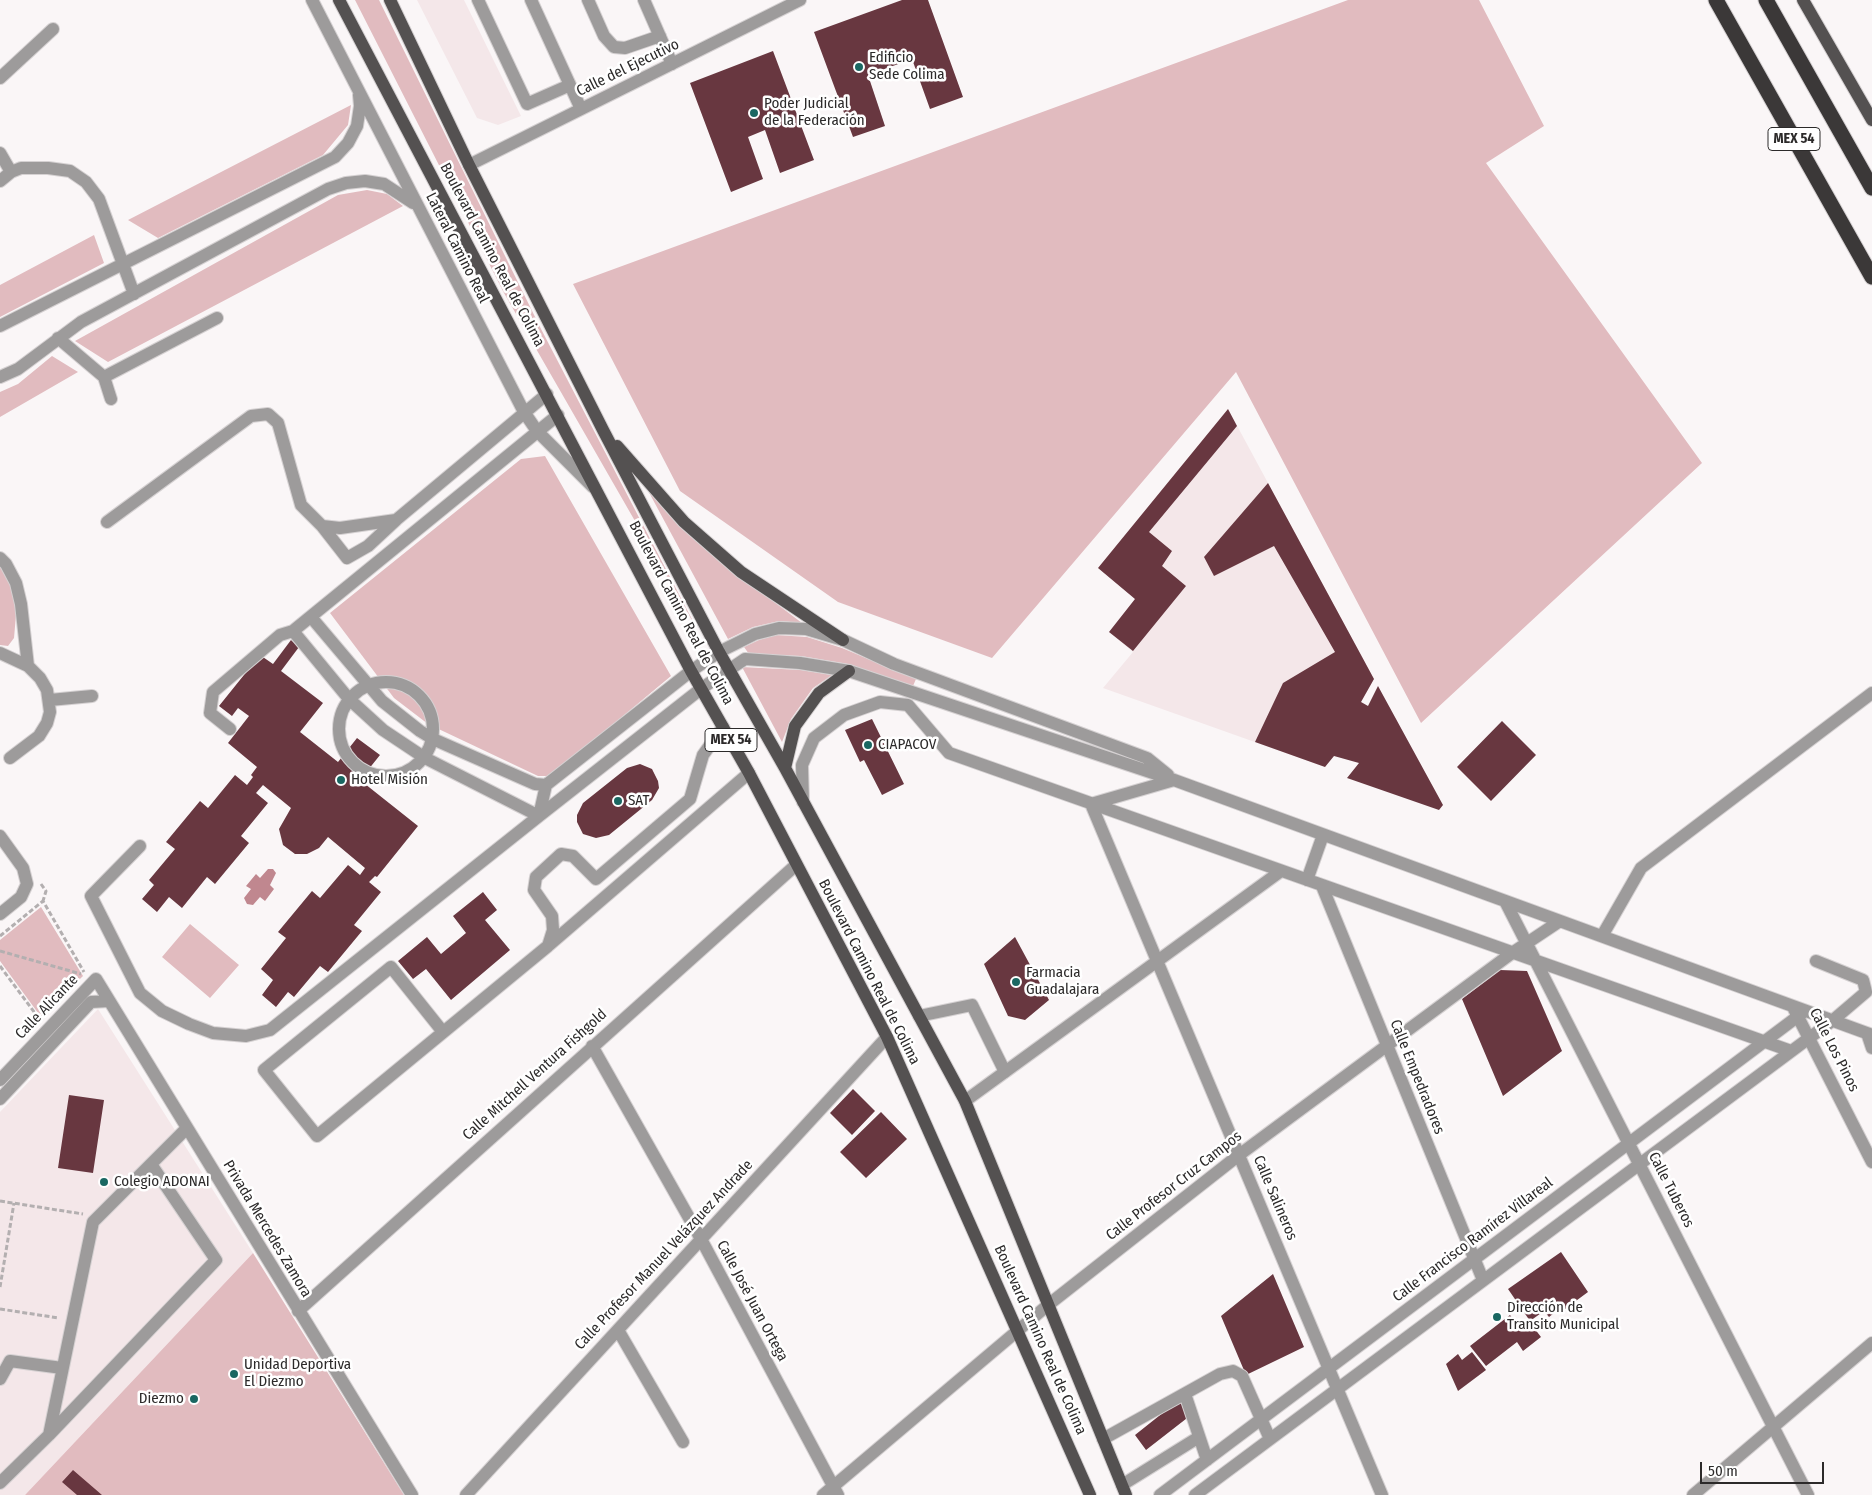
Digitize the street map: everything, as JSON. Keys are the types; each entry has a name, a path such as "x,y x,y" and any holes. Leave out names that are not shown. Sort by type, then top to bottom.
{"highway":[{"name":"MEX 54","path":"1716,0 1872,277"},
{"name":"MEX 54","path":"1766,0 1872,188"}],"main road":[{"name":"Boulevard Camino Real de Colima","path":"339,0 692,671 750,773 796,865 887,1037 1090,1495"},
{"name":"Boulevard Camino Real de Colima","path":"390,0 469,165 603,430 719,652 965,1101 1124,1490"},
{"path":"1803,0 1872,120"},
{"path":"603,430 684,522 705,541 741,572 843,640"},
{"path":"784,768 794,726 819,693 849,671"}],"street":[{"name":"Lateral Camino Real","path":"312,0 524,412 537,431 599,493"},
{"path":"478,0 527,104 570,85"},
{"path":"532,0 581,109"},
{"path":"588,0 604,36 614,47 625,48 660,36"},
{"path":"644,0 672,64"},
{"name":"Calle del Ejecutivo","path":"469,165 800,0"},
{"path":"0,78 53,28"},
{"path":"0,326 335,157 348,143 356,126 360,106 358,87"},
{"path":"0,153 11,172"},
{"path":"0,181 11,172 30,168 70,171 86,182 98,199 134,294"},
{"path":"0,377 18,369 81,322 328,190 346,183 365,181 384,184 401,193 417,206"},
{"path":"104,377 217,318"},
{"path":"58,338 104,377 111,399"},
{"path":"107,522 251,416 268,414 278,423 301,505 322,526 347,558 368,546 396,520 547,394"},
{"path":"230,729 210,713 213,692 280,634 293,631 311,617 558,415"},
{"path":"322,526 340,528 396,520"},
{"path":"0,558 6,564 16,583 21,604 28,666"},
{"path":"311,617 382,701 433,739 535,784 546,785"},
{"path":"539,816 546,785 719,652 755,634 779,628 806,629 843,640 894,664 1148,758 1174,780"},
{"path":"293,631 350,699 383,730 424,758 539,816"},
{"path":"0,653 28,666 40,678 50,700 47,723 39,736 10,758"},
{"path":"140,846 91,896 140,993 162,1010 189,1024 213,1033 246,1036 270,1030 702,688 745,659 800,663 849,671 1174,780 1602,936 1799,1011 1870,1034 1872,1048"},
{"path":"383,681 398,682 411,688 422,698 430,710 434,724 433,739 424,758 414,768 400,775 370,774 357,766 347,756 341,742 339,727 342,712 350,699 368,685 383,681"},
{"path":"908,705 913,692"},
{"path":"1602,936 1641,868 1872,693"},
{"path":"50,700 92,696"},
{"path":"803,803 802,764 814,738 844,715 880,702 908,705 949,753 1791,1051"},
{"path":"548,946 553,930 552,916 534,890 536,877 561,854 573,856 596,879 690,799 703,755 723,727"},
{"path":"443,1032 390,967 264,1070 317,1136 548,946 750,773"},
{"path":"1092,804 1174,780"},
{"name":"Calle Salineros","path":"1092,804 1382,1495"},
{"path":"1307,880 1323,835"},
{"path":"0,836 23,868 27,884 21,897 0,914"},
{"name":"Calle Mitchell Ventura Fishgold","path":"298,1311 796,865"},
{"path":"965,1101 1281,871"},
{"name":"Calle Empedradores","path":"1322,886 1483,1280"},
{"name":"Calle Tuberos","path":"1505,901 1808,1495"},
{"name":"Calle Profesor Cruz Campos","path":"823,1495 835,1490 1018,1330 1239,1155 1512,952 1560,921"},
{"path":"1195,1495 1832,1021 1866,992 1863,980 1816,960"},
{"name":"Calle Alicante","path":"0,1080 96,979"},
{"name":"Privada Mercedes Zamora","path":"96,979 412,1495"},
{"name":"Calle Alicante","path":"0,1099 90,1002 109,1001"},
{"path":"919,1016 972,1005 1005,1072"},
{"name":"Calle Los Pinos","path":"1799,1011 1809,1038 1872,1162"},
{"name":"Calle Francisco Ramírez Villareal","path":"1160,1495 1764,1042 1799,1011"},
{"name":"Calle Profesor Manuel Velázquez Andrade","path":"466,1495 887,1037"},
{"name":"Calle José Juan Ortega","path":"592,1046 701,1239 835,1490"},
{"path":"49,1435 92,1222 187,1128"},
{"path":"0,1483 49,1435 216,1260 151,1164"},
{"path":"618,1330 683,1442"},
{"path":"1693,1495 1872,1343"},
{"path":"0,1379 10,1361 62,1368"},
{"path":"1103,1439 1220,1374 1233,1371 1242,1376 1270,1439"},
{"path":"1185,1394 1207,1460"},
{"path":"1124,1490 1199,1437"}],"path":[{"path":"0,936 43,901 86,975 0,951"},
{"path":"0,966 47,1030"},
{"path":"0,1201 98,1216"},
{"path":"0,1287 14,1204"},
{"path":"0,1309 72,1320"}],"shaded area":[{"path":"355,0 379,0 540,327 697,629 504,293"},
{"path":"417,0 464,0 521,116 498,125 477,118"},
{"path":"1348,0 1479,0 1544,126 1486,163 1702,463 1421,723 1236,372 992,658 838,602 680,491 573,284"},
{"path":"351,105 348,125 323,155 158,238 128,220"},
{"path":"367,190 387,194 403,206 108,362 75,341 338,195"},
{"path":"94,235 104,263 0,317 0,285"},
{"path":"52,356 78,372 0,417 0,392 18,384"},
{"path":"1228,409 1374,679 1361,702 1368,706 1325,767 1103,688 1133,652 1109,632 1135,599 1098,568"},
{"path":"545,456 671,676 551,776 538,776 428,724 394,698 330,613 521,459"},
{"path":"645,485 728,567 802,623 779,621 753,627 728,639"},
{"path":"0,567 4,570 13,590 16,615 14,638 8,646 0,645"},
{"path":"776,635 807,637 842,648 916,679 913,686 848,664 801,656 749,654 744,647"},
{"path":"742,667 801,670 832,675 813,688 791,719 782,742"},
{"path":"268,869 273,869 276,873 270,885 274,889 265,901 260,897 253,905 247,904 244,898 251,889 246,886 256,874 260,878"},
{"path":"41,907 83,976 41,1017 0,961 0,940"},
{"path":"190,924 239,965 210,998 162,957"},
{"name":"Colegio ADONAI","path":"98,1009 253,1253 25,1495 0,1495 0,1112"},
{"name":"Unidad Deportiva El Diezmo","path":"253,1253 404,1495 25,1495"}],"building":[{"name":"Edificio Sede Colima","path":"902,0 928,0 963,97 930,109 912,59 868,75 885,126 853,137 814,32"},
{"path":"773,51 814,160 780,173 765,130 748,137 763,179 731,192 690,83"},
{"path":"1228,409 1237,426 1149,532 1172,551 1162,566 1186,586 1133,651 1109,632 1135,599 1098,568"},
{"path":"1268,483 1374,679 1361,702 1368,706 1378,686 1443,805 1439,810 1347,778 1359,763 1334,756 1325,767 1255,742 1283,683 1335,652 1274,546 1214,576 1204,557"},
{"path":"291,640 299,647 281,671 323,703 300,732 338,762 357,738 380,755 360,780 418,826 377,877 375,876 369,882 381,892 354,925 362,931 328,972 320,966 294,997 288,992 276,1007 262,995 273,980 261,969 286,938 278,932 312,891 320,898 348,865 360,875 365,868 328,837 319,848 307,854 295,854 283,845 279,829 291,808 263,785 256,793 268,803 241,836 249,843 215,884 207,877 182,908 169,897 157,912 142,899 154,885 149,880 175,849 166,842 200,801 208,808 235,775 247,785 253,777 251,775 257,767 228,743 249,716 238,708 232,716 219,706 260,655 273,664"},
{"name":"CIAPACOV","path":"872,719 904,784 882,795 864,760 860,762 845,730"},
{"path":"1502,721 1536,755 1491,801 1457,767"},
{"name":"SAT","path":"640,764 652,769 658,781 659,788 652,800 609,835 596,838 583,834 577,822 577,815 583,803 627,768"},
{"path":"483,892 497,910 485,920 510,950 451,1000 426,969 413,979 398,961 427,937 441,954 466,933 453,916"},
{"name":"Farmacia Guadalajara","path":"1015,937 1049,1000 1025,1020 1008,1016 984,964"},
{"path":"1500,970 1527,971 1562,1051 1503,1096 1462,999"},
{"path":"853,1089 875,1111 852,1135 830,1113"},
{"path":"69,1095 104,1100 93,1173 58,1168"},
{"path":"881,1112 907,1139 866,1178 840,1152"},
{"path":"1561,1252 1588,1292 1565,1309 1559,1309 1549,1317 1544,1311 1530,1321 1508,1289"},
{"path":"1273,1274 1304,1347 1246,1375 1221,1316"},
{"path":"1510,1315 1519,1327 1528,1320 1541,1337 1523,1351 1517,1342 1486,1366 1470,1346"},
{"path":"1472,1352 1486,1370 1458,1391 1446,1364 1458,1354 1462,1360"},
{"path":"1179,1400 1191,1415 1146,1450 1135,1435"},
{"path":"73,1470 102,1495 77,1495 62,1482"}],"place":[{"name":"Edificio Sede Colima","path":"859,67"},
{"name":"Poder Judicial de la Federación","path":"754,113"},
{"name":"CIAPACOV","path":"868,745"},
{"name":"Hotel Misión","path":"341,780"},
{"name":"SAT","path":"618,801"},
{"name":"Farmacia Guadalajara","path":"1016,982"},
{"name":"Colegio ADONAI","path":"104,1182"},
{"name":"Dirección de Transito Municipal","path":"1497,1317"},
{"name":"Unidad Deportiva El Diezmo","path":"234,1374"},
{"name":"Diezmo","path":"194,1399"}]}
